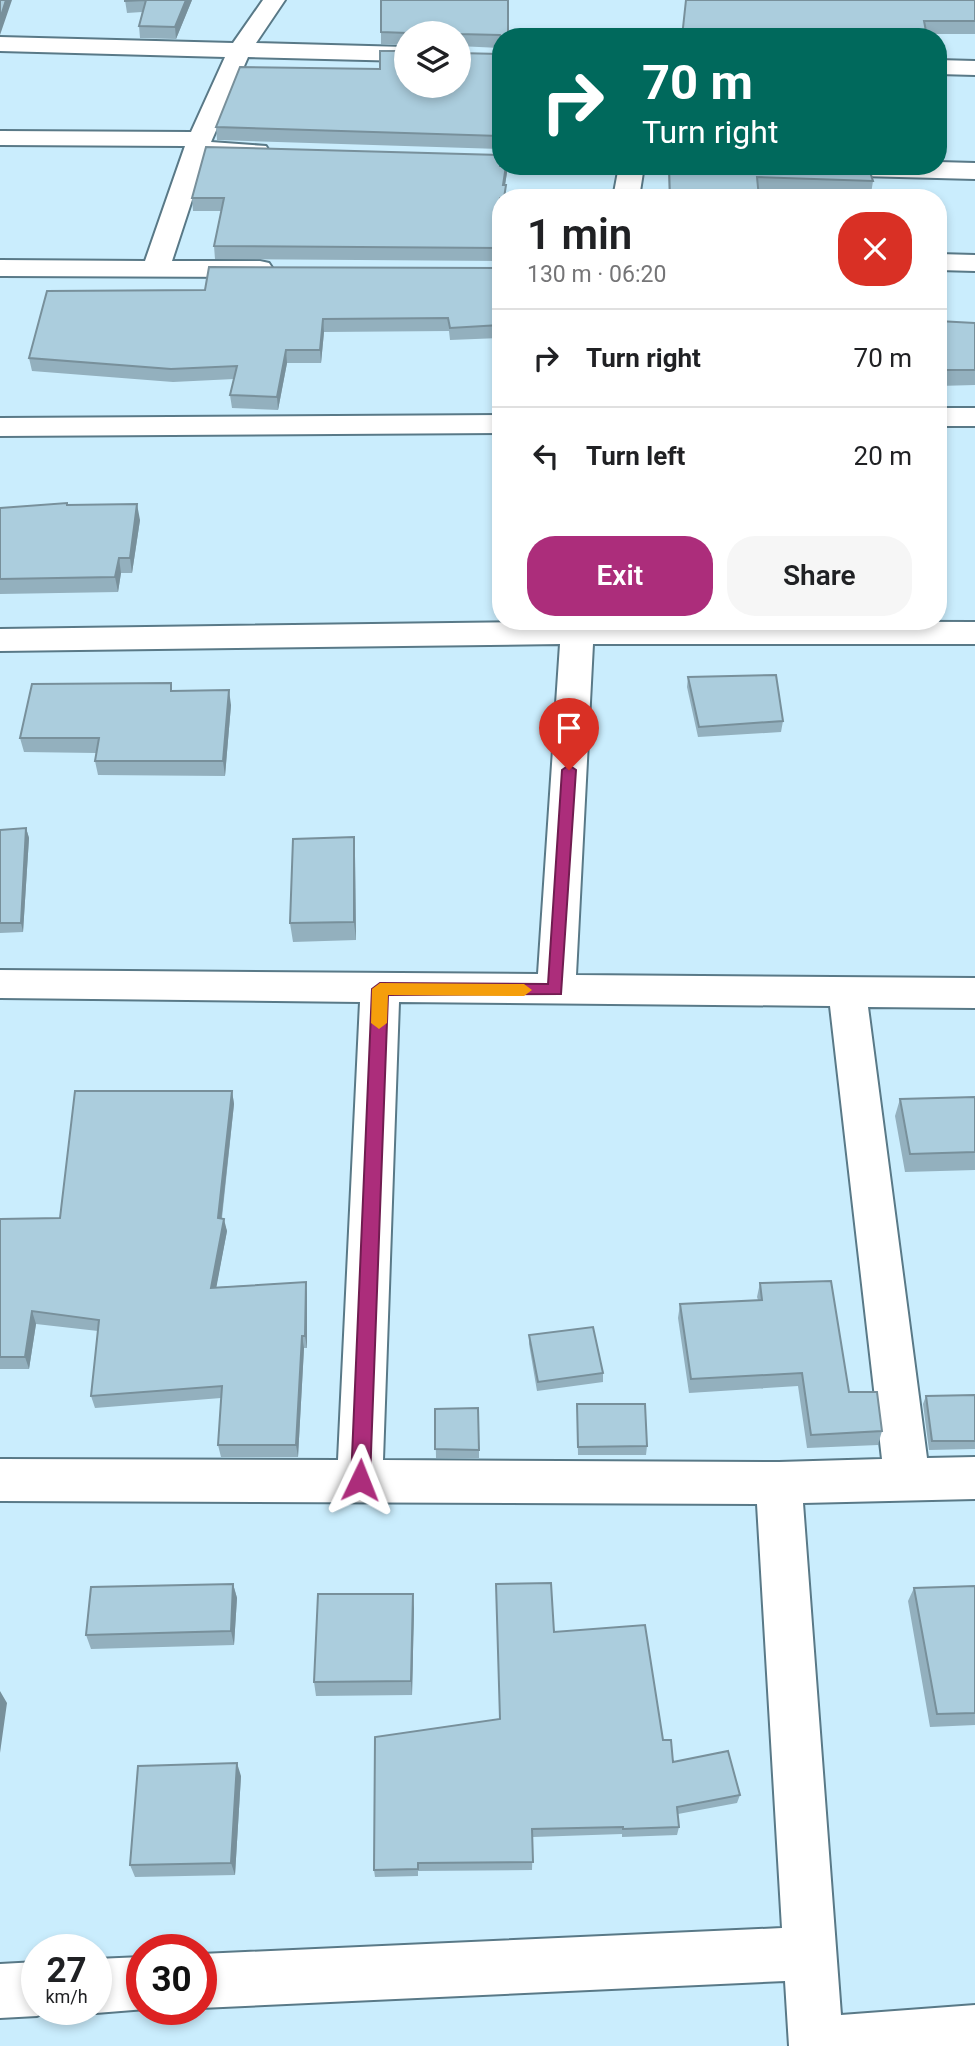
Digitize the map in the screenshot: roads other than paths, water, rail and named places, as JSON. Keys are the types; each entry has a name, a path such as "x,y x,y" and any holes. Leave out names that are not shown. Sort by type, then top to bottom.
{"street":[{"path":"156,268 198,144 240,50 274,0"},
{"path":"0,44 394,54"},
{"path":"947,67 975,68"},
{"path":"0,138 198,144 279,152"},
{"path":"947,170 975,171"},
{"path":"947,262 975,263"},
{"path":"0,268 280,269"},
{"path":"947,417 975,417"},
{"path":"0,427 492,424"},
{"path":"0,640 492,629"},
{"path":"556,990 578,630"},
{"path":"776,630 975,633"},
{"path":"0,984 975,993"},
{"path":"360,1480 380,989"},
{"path":"847,990 907,1479"},
{"path":"0,1480 779,1483 975,1478"},
{"path":"779,1483 816,2045 975,2032"},
{"path":"217,1980 810,1953"},
{"path":"0,1990 21,1989"}]}
